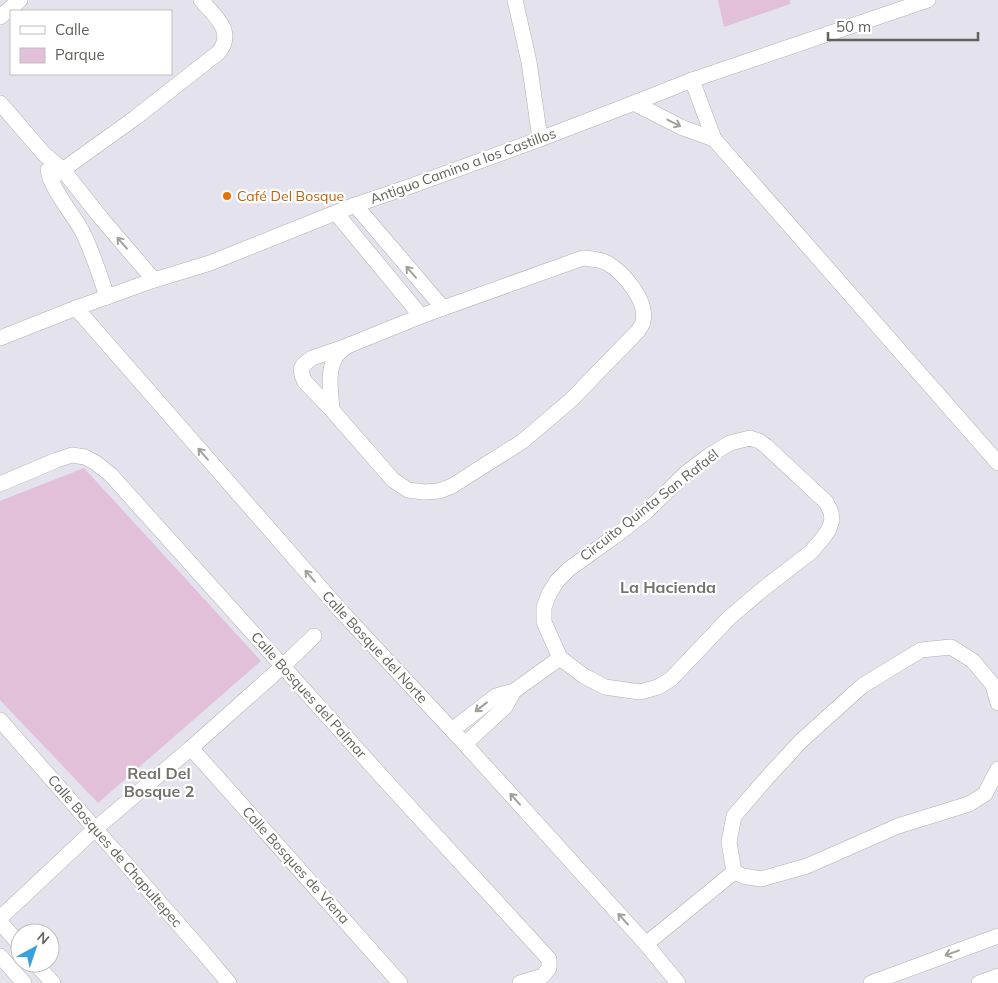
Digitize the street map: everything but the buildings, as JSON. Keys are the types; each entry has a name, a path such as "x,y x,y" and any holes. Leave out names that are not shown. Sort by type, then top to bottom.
{"street":[{"path":"0,17 20,0"},
{"path":"50,179 135,118 219,52 224,45 226,35 220,22 201,0"},
{"path":"515,0 529,62 540,139"},
{"name":"Antiguo Camino a los Castillos","path":"0,338 154,280 210,263 355,205 540,139 692,80 928,0"},
{"path":"692,80 714,139 998,463"},
{"path":"0,103 44,154 63,170 100,218 154,280"},
{"path":"634,103 683,128 714,139"},
{"path":"44,154 50,179 93,253 107,298"},
{"path":"355,205 443,308"},
{"path":"336,213 421,316"},
{"path":"584,258 606,262 616,269 640,298 644,320 638,332 571,400 523,441 452,486 439,491 408,490 393,480 305,382 301,369 312,358 443,308 584,258"},
{"name":"Calle Bosque del Norte","path":"76,308 340,610 465,744 646,944 678,983"},
{"path":"332,410 330,375 332,364 337,355 347,346"},
{"name":"Circuito Quinta San Rafaél","path":"750,438 759,441 826,502 829,507 832,520 829,529 811,552 729,618 671,679 658,687 640,692 604,687 584,676 560,658 544,622 544,607 557,580 646,512 686,474 710,455 730,443 750,438"},
{"name":"Calle Bosques del Palmar","path":"0,484 72,455 85,457 111,475 383,778 549,959 549,968 543,976 520,983"},
{"path":"0,918 94,828 191,748 314,636"},
{"path":"734,872 730,842 734,816 801,741 862,686 921,650 951,647 973,661 994,685 998,702"},
{"path":"452,730 496,696 514,691 560,658"},
{"path":"465,744 505,707 514,691"},
{"name":"Calle Bosques de Chapultepec","path":"0,720 229,983"},
{"name":"Calle Bosques de Viena","path":"191,748 400,983"},
{"path":"734,872 743,876 761,879 807,866 898,826 969,804 985,794 998,769"},
{"path":"646,944 734,872"},
{"path":"0,922 10,934"},
{"path":"871,983 998,936"},
{"path":"0,956 24,983"},
{"path":"44,973 52,983"},
{"path":"979,983 998,976"}],"green space":[{"path":"718,0 790,0 790,4 724,27"},
{"path":"84,468 261,661 98,803 0,700 0,501"}],"place":[{"name":"Café Del Bosque","path":"227,196"}],"district":[{"name":"La Hacienda","path":"668,587"},
{"name":"Real Del Bosque 2","path":"159,782"}]}
